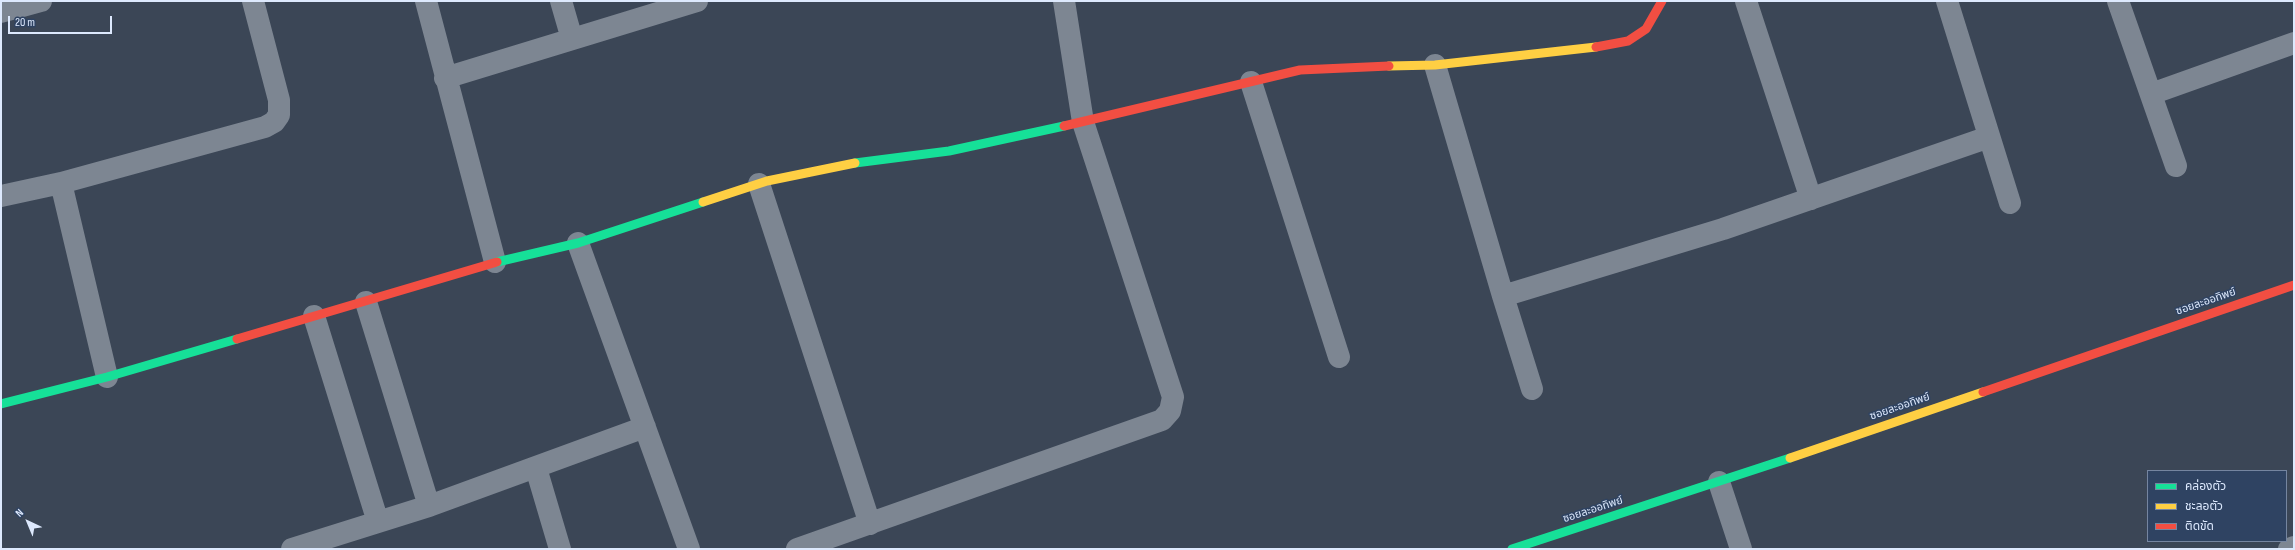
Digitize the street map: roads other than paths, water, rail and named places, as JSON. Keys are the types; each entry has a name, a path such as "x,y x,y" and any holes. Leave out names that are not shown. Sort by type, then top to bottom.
{"street":[{"path":"1,12 41,1"},
{"path":"1,196 61,182 265,127 274,122 279,115 279,100 253,1"},
{"path":"426,1 445,78 495,262"},
{"path":"561,1 572,39"},
{"path":"445,78 697,1"},
{"path":"797,549 1162,420 1170,411 1173,397 1083,122 1064,1"},
{"path":"1,404 107,377 366,302 495,262 578,243 758,184 837,165 949,151 1083,122 1300,70 1336,67 1435,66 1593,48 1628,41 1646,29 1662,1"},
{"path":"1746,1 1811,199"},
{"path":"1947,1 2010,203"},
{"path":"2118,1 2176,166"},
{"path":"2151,94 2294,43"},
{"path":"1435,66 1502,296 1532,388"},
{"path":"1251,82 1340,357"},
{"path":"1502,296 1723,229 1989,137"},
{"path":"61,182 107,377"},
{"path":"758,184 870,524"},
{"path":"578,243 689,549"},
{"name":"ซอยละออทิพย์","path":"1518,548 1719,482 2294,284"},
{"path":"366,302 429,506"},
{"path":"314,316 378,522"},
{"path":"292,549 429,506 646,427"},
{"path":"536,468 560,549"},
{"path":"1719,482 1741,549"},
{"path":"2289,549 2294,547"}]}
